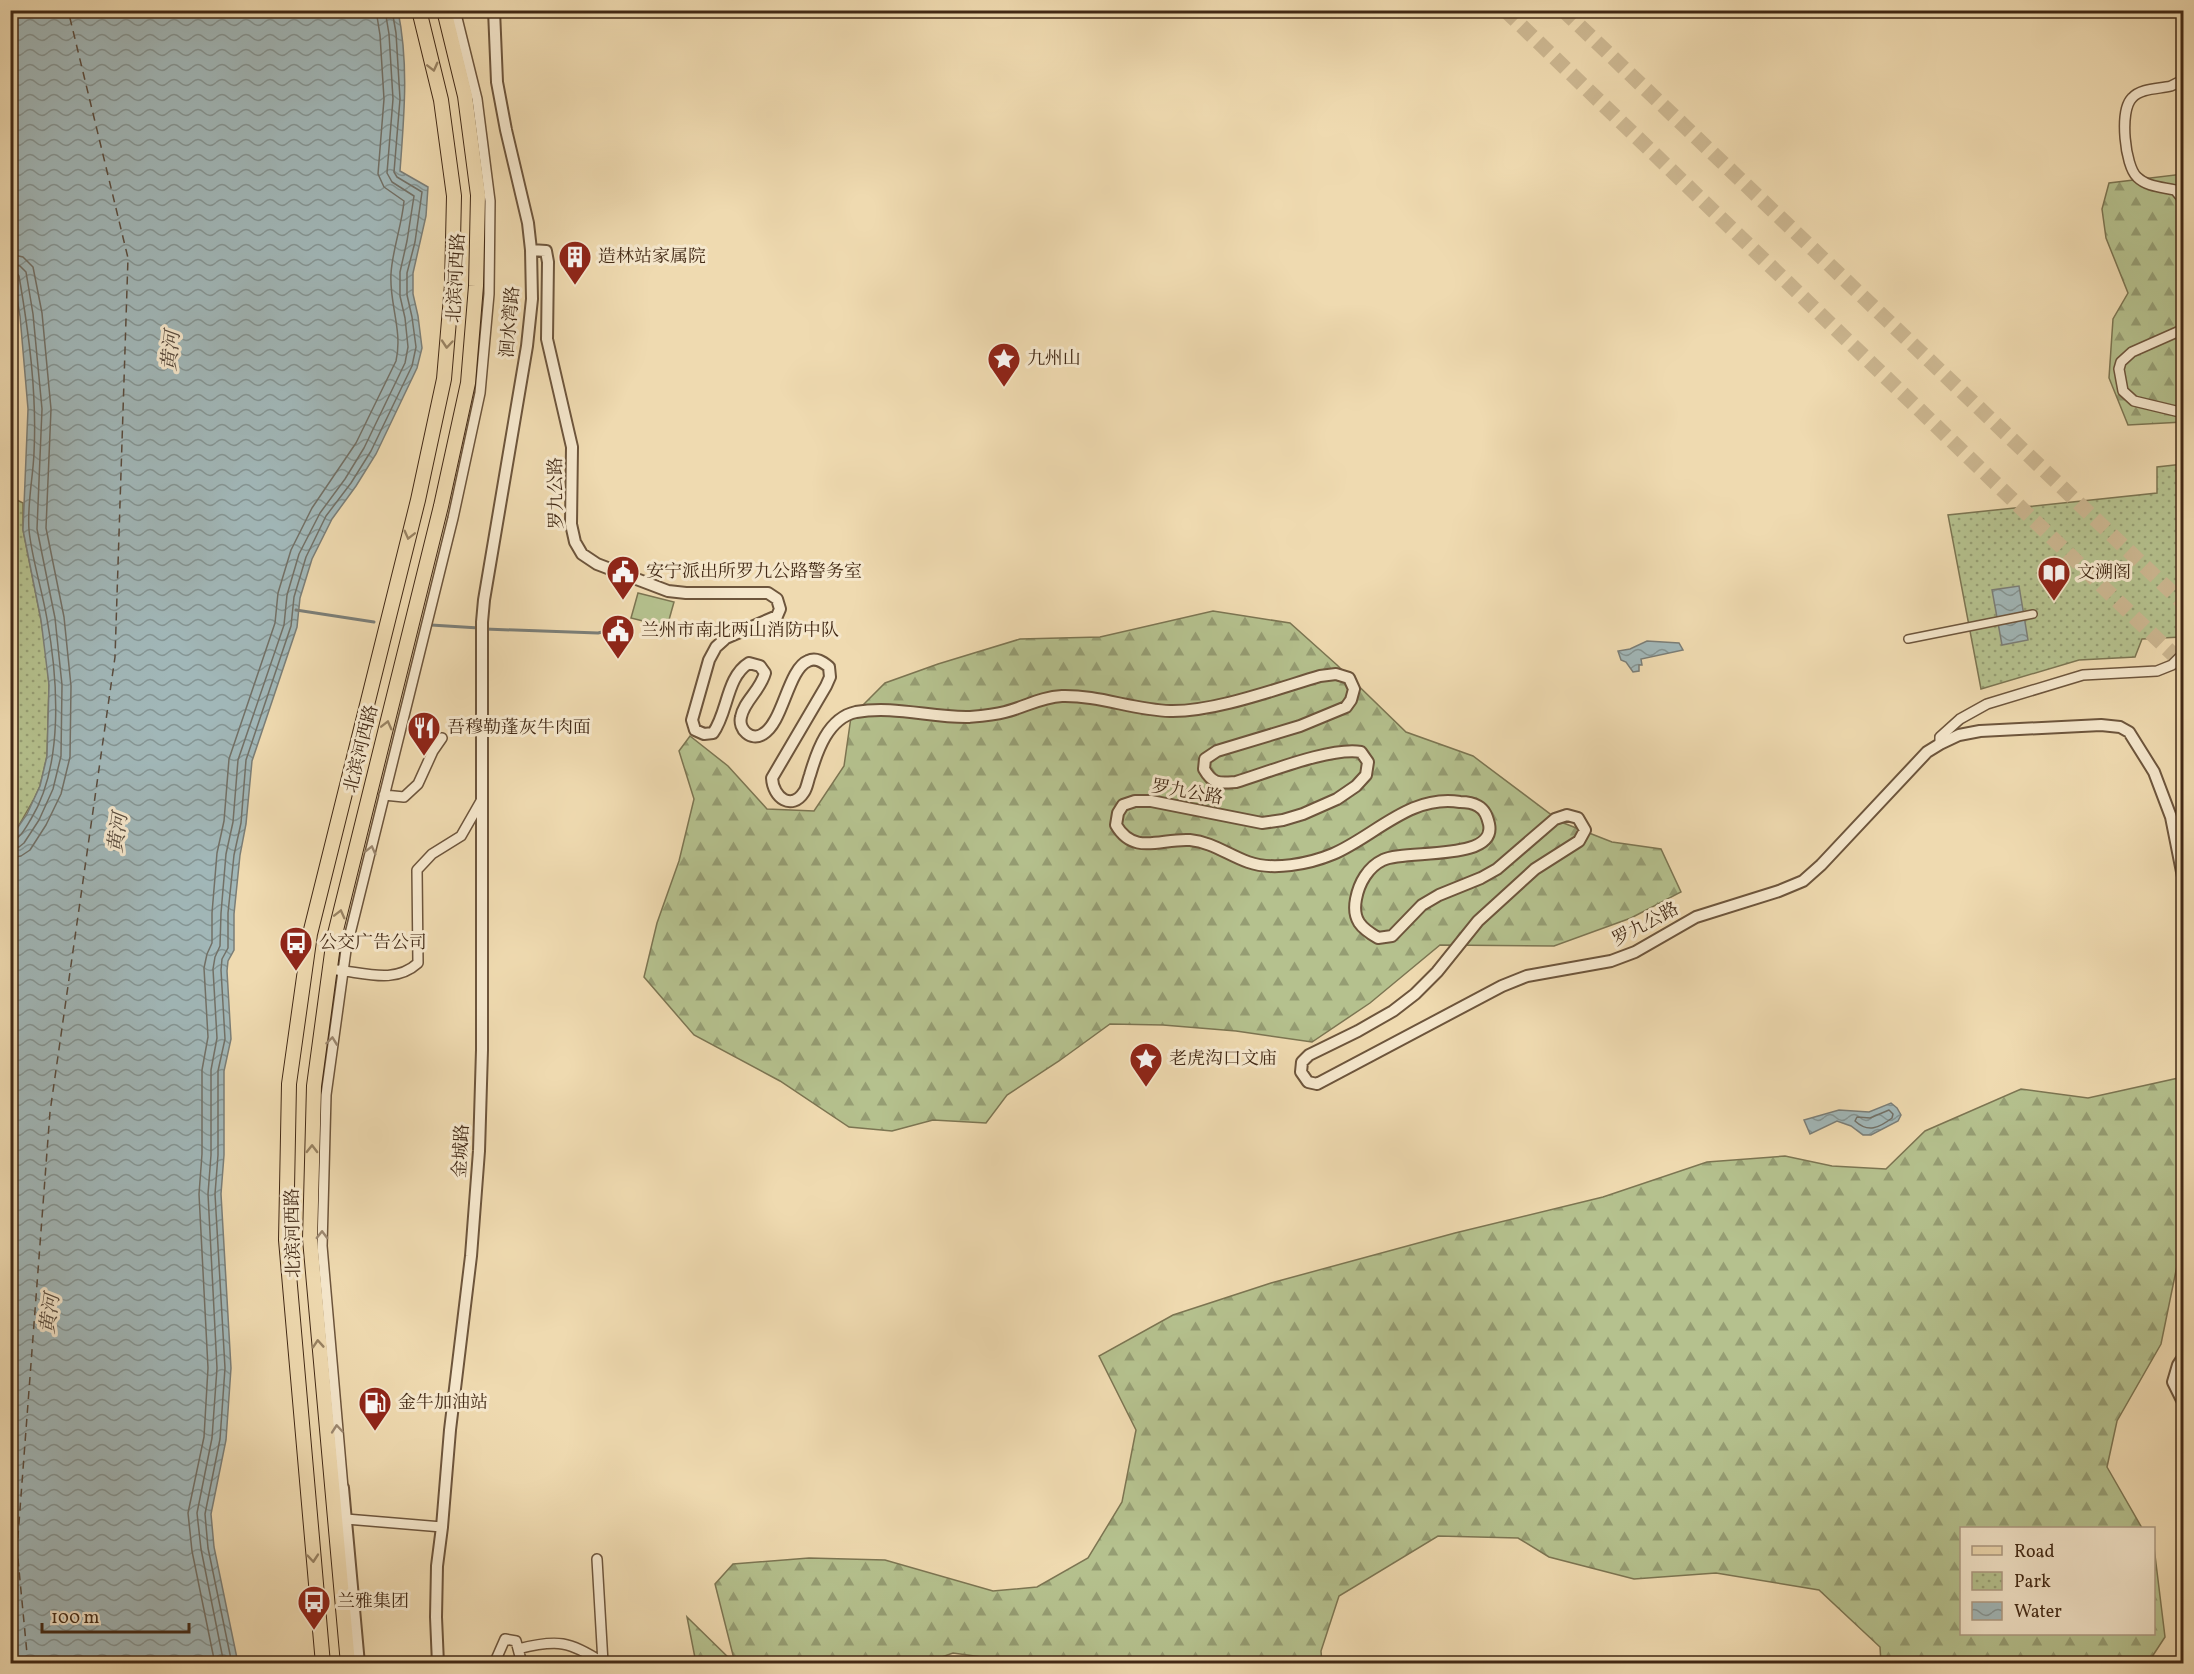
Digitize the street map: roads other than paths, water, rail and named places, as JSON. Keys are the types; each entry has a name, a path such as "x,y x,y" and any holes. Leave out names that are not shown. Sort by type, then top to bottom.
{"main road":[{"name":"北滨河西路","path":"323,1664 286,1240 289,1084 310,934 418,500 444,379 452,285 454,196 441,100 419,10"},
{"name":"北滨河西路","path":"348,1664 337,1487 310,1239 314,1086 336,970 334,939 441,506 468,383 476,286 478,195 465,96 444,10"}],"street":[{"path":"455,10 477,99 490,201 489,294 480,393 453,518 346,950 336,970 394,976 409,971 418,963 417,870 432,854 461,836 482,801"},
{"name":"洄水湾路","path":"482,638 484,600 527,346 532,299 528,224 500,102 494,45 494,10"},
{"path":"2184,80 2171,86 2155,88 2134,95 2129,100 2124,125 2125,141 2134,175 2146,184 2175,190 2184,201"},
{"name":"罗九公路","path":"531,250 546,250 548,262 546,339 572,447 571,524 575,542 582,554 597,564 668,591 768,593 777,598 780,609 777,616 726,638 716,647 709,660 692,720 695,730 704,734 713,733 720,724 740,669 749,663 760,666 765,673 762,685 745,706 740,717 741,727 747,734 755,737 764,734 772,725 799,668 809,660 820,660 829,667 830,677 826,686 772,778 773,789 777,796 787,801 796,799 804,792 817,750 825,736 850,713 876,710 977,716 1006,712 1041,699 1062,696 1170,711 1198,710 1320,676 1336,674 1349,678 1354,689 1346,708 1300,726 1217,752 1205,759 1204,770 1210,779 1220,783 1236,782 1331,753 1349,750 1361,752 1368,762 1366,775 1356,786 1337,799 1303,814 1262,823 1151,801 1135,801 1123,805 1118,813 1116,825 1122,834 1131,842 1146,844 1186,840 1204,842 1249,863 1268,866 1287,865 1333,854 1392,818 1419,806 1440,801 1457,801 1477,805 1487,813 1490,829 1484,841 1474,847 1451,852 1401,855 1383,859 1367,872 1358,890 1354,907 1356,919 1363,929 1378,938 1392,936 1422,905 1439,895 1497,869 1555,819 1567,815 1578,818 1586,830 1579,842 1535,869 1511,890 1478,921 1437,972 1415,994 1375,1021 1309,1055 1302,1062 1301,1072 1308,1082 1317,1084 1527,975 1611,961 1635,952 1696,917 1779,891 1803,881 1821,865 1927,752 1959,735 1980,730 2102,725 2120,727 2129,732 2154,772 2170,817 2184,882"},
{"path":"2184,329 2132,352 2121,362 2119,369 2123,390 2134,401 2184,413"},
{"path":"1908,639 2031,614"},
{"name":"金城路","path":"438,1664 437,1566 450,1430 471,1256 480,1151 482,638"},
{"path":"1940,744 1940,736 1960,719 1987,704 2083,675 2157,671 2172,665 2184,652"},
{"path":"384,795 404,797 418,784 433,751 442,738"},
{"path":"2184,1356 2178,1365 2173,1382 2184,1404"},
{"path":"338,1504 346,1519 359,1664"},
{"path":"346,1519 442,1527"},
{"path":"518,1649 545,1642 568,1644 585,1651 603,1663 597,1559"},
{"path":"494,1664 505,1639 516,1641 522,1664"}],"water":[{"name":"黄河","path":"11,10 398,11 405,71 400,171 428,187 426,216 413,273 413,294 422,348 417,368 376,454 332,519 312,559 300,598 297,627 252,761 234,914 234,950 228,961 227,971 231,1039 224,1071 224,1155 221,1194 231,1368 226,1440 211,1514 214,1547 238,1663 11,1663 10,839 27,814 40,786 47,756 49,685 41,620 23,530 28,409 20,316 10,258"},
{"path":"2019,586 2028,640 2002,645 1992,590"},
{"path":"1647,641 1679,643 1683,650 1641,659 1642,665 1639,665 1639,671 1633,672 1626,662 1621,660 1618,651 1630,649"},
{"path":"1891,1103 1901,1115 1898,1121 1871,1135 1863,1135 1851,1126 1837,1121 1810,1134 1804,1120 1839,1110 1869,1112"}],"waterway":[{"path":"296,610 374,622"},
{"path":"431,625 479,628"},
{"path":"485,629 598,633 618,628"}],"tunnel":[{"path":"1505,10 2184,665"},
{"path":"1563,10 2184,604"}],"place":[{"name":"造林站家属院","path":"575,286"},
{"name":"九州山","path":"1004,388"},
{"name":"安宁派出所罗九公路警务室","path":"623,601"},
{"name":"文溯阁","path":"2054,602"},
{"name":"兰州市南北两山消防中队","path":"618,660"},
{"name":"吾穆勒蓬灰牛肉面","path":"424,757"},
{"name":"公交广告公司","path":"296,972"},
{"name":"老虎沟口文庙","path":"1146,1088"},
{"name":"金牛加油站","path":"375,1432"},
{"name":"兰雅集团","path":"314,1631"}]}
